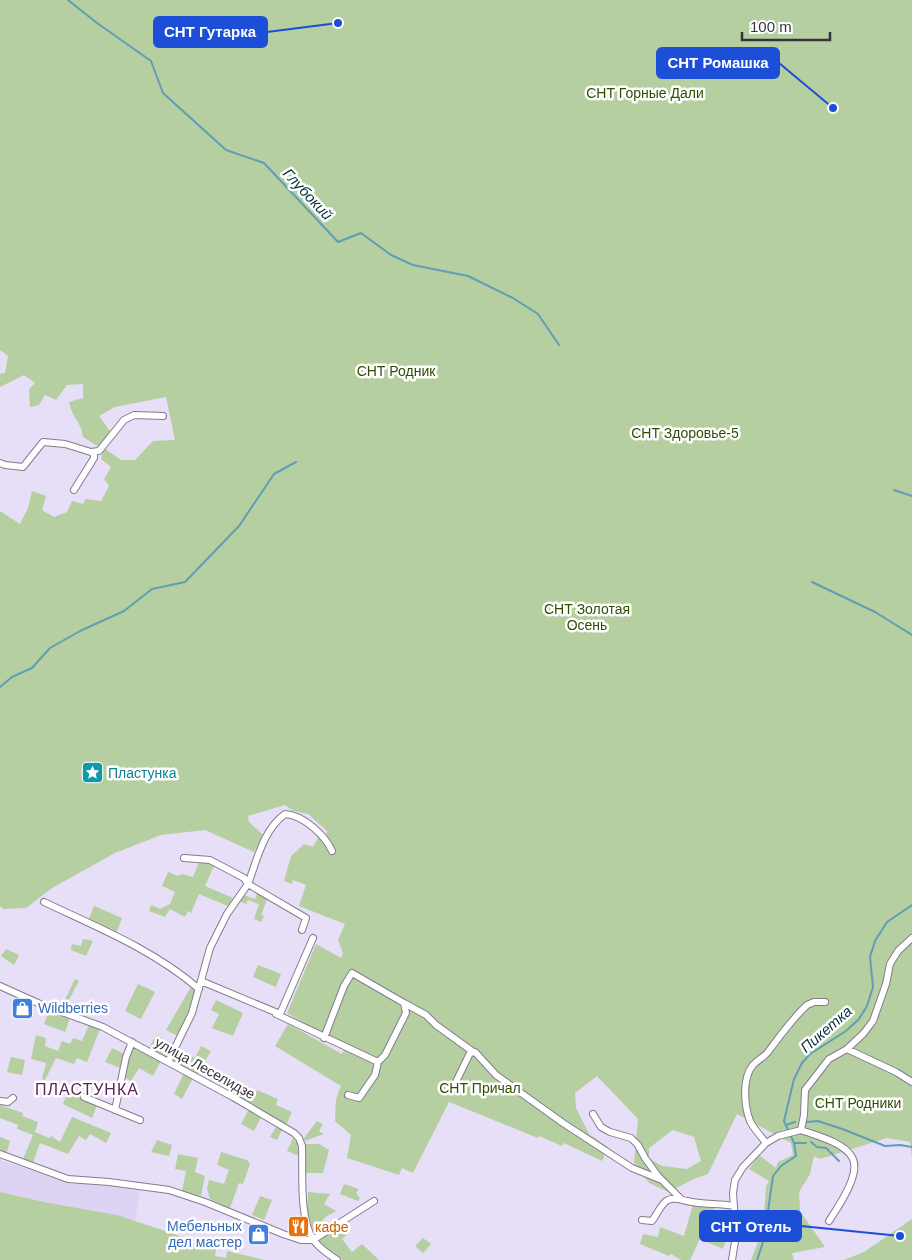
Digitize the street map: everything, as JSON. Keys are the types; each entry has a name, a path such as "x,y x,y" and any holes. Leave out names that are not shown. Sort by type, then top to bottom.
{"street":[{"path":"0,463 23,467 43,442 65,444 91,452 99,451 124,420 134,414 163,416"},
{"path":"74,490 94,458 94,454 91,452"},
{"path":"168,1062 192,1013 210,948 227,914 248,884 268,832 277,820 286,814 291,814 324,837 332,851"},
{"path":"184,858 210,860 244,878 248,884 306,918 302,930"},
{"path":"44,902 140,948 180,972 199,989"},
{"path":"276,1014 282,1012 313,938"},
{"path":"801,1130 805,1090 829,1059 848,1049 873,1021 886,984 890,964 898,951 912,938"},
{"path":"324,1038 344,986 352,973 426,1015 436,1025 477,1053 496,1074 564,1123 632,1168 662,1180"},
{"path":"201,981 378,1062"},
{"name":"улица Леселидзе","path":"0,986 40,1004 103,1027 294,1132 302,1146 304,1216 314,1240 337,1260"},
{"path":"766,1143 750,1122 746,1084 748,1074 807,1005 814,1002 825,1002"},
{"path":"348,1095 359,1098 375,1075 378,1062 385,1054 406,1013 404,1003"},
{"path":"115,1110 126,1057 132,1042"},
{"path":"848,1049 896,1072 912,1082"},
{"path":"452,1090 472,1051"},
{"path":"84,1097 140,1120"},
{"path":"0,1101 8,1102 13,1098"},
{"path":"593,1114 601,1127 610,1132 631,1138 662,1180 682,1200"},
{"path":"732,1260 736,1235 732,1193 736,1180 743,1167 766,1143 778,1136 801,1130 827,1140 852,1156 855,1165 854,1174 829,1221"},
{"path":"0,1154 68,1179 110,1182 169,1190 234,1212 301,1240 314,1240 374,1201"},
{"path":"642,1220 652,1221 662,1205 668,1200 734,1206"}],"shaded area":[{"path":"0,1160 72,1184 100,1183 141,1187 135,1221 117,1215 0,1192"}],"green space":[{"path":"0,0 912,0 912,1157 910,1142 887,1138 820,1159 814,1156 810,1174 799,1192 800,1211 825,1247 792,1253 794,1260 751,1260 763,1229 766,1187 769,1181 749,1169 759,1155 776,1168 778,1162 793,1155 791,1143 737,1114 708,1174 668,1192 649,1183 634,1163 638,1119 597,1076 575,1093 576,1108 589,1134 608,1147 602,1161 564,1143 562,1146 539,1136 538,1138 449,1102 413,1173 402,1168 399,1175 347,1158 351,1135 335,1121 336,1099 341,1086 275,1046 288,1024 342,1054 345,1048 287,1013 316,944 341,958 343,953 338,940 345,924 299,906 306,885 293,880 292,884 284,881 291,856 304,844 313,847 319,836 325,842 327,831 308,814 293,811 285,805 248,816 249,822 263,835 254,852 205,830 161,835 115,853 52,888 26,908 3,909 0,906 0,511 20,524 28,508 32,491 46,496 42,510 54,517 67,512 72,501 83,504 86,499 101,501 109,486 104,479 111,467 101,459 104,448 121,460 135,460 153,441 175,440 166,397 115,407 99,416 110,431 99,447 83,437 70,407 69,402 83,398 83,384 67,385 56,400 45,395 39,405 30,407 29,389 35,383 24,375 0,387 0,374 5,373 8,356 0,350","holes":["673,1130 694,1137 701,1161 687,1169 662,1166 649,1158 649,1148"]},
{"path":"204,861 214,866 205,886 233,898 228,906 199,894 191,913 188,911 185,917 170,909 165,917 149,911 151,905 160,909 170,904 175,892 162,886 168,872 178,876 182,874 193,877 199,862"},
{"path":"258,891 268,897 261,915 264,916 261,922 254,919 259,904 248,900 246,904 239,901 243,895 255,899"},
{"path":"94,906 122,918 116,934 88,921"},
{"path":"83,939 93,941 86,956 71,950 72,944 81,946"},
{"path":"6,949 19,955 14,965 1,956"},
{"path":"258,965 281,974 276,987 253,977"},
{"path":"75,979 79,981 63,1011 60,1010"},
{"path":"138,984 155,992 141,1019 125,1011"},
{"path":"192,985 197,989 189,1013 178,1036 166,1030"},
{"path":"216,1000 243,1013 233,1036 212,1028 219,1014 211,1010"},
{"path":"49,1011 70,1018 65,1032 44,1024"},
{"path":"89,1025 100,1029 87,1062 77,1058 74,1064 56,1058 45,1080 42,1079 46,1063 31,1059 36,1035 46,1038 45,1046 58,1051 62,1041 70,1044 73,1038 82,1041"},
{"path":"156,1035 174,1045 169,1054 165,1056 149,1048"},
{"path":"133,1045 161,1061 153,1076 139,1068 131,1081 123,1076"},
{"path":"201,1046 211,1051 197,1075 172,1061 178,1049 195,1058"},
{"path":"112,1048 126,1055 122,1069 105,1062"},
{"path":"11,1057 25,1060 22,1075 7,1072"},
{"path":"184,1073 193,1078 182,1099 174,1094"},
{"path":"246,1089 255,1094 257,1090 278,1099 276,1105 292,1112 286,1125 240,1098"},
{"path":"68,1092 97,1105 92,1118 63,1104"},
{"path":"0,1105 23,1113 22,1116 38,1122 35,1132 49,1138 51,1136 60,1142 72,1117 111,1133 106,1143 90,1134 86,1140 79,1136 68,1154 40,1143 33,1163 23,1159 33,1135 17,1129 18,1125 0,1118"},
{"path":"249,1109 262,1116 254,1131 241,1124"},
{"path":"317,1121 323,1124 319,1131 324,1134 305,1141 304,1138"},
{"path":"277,1125 283,1128 277,1140 270,1137"},
{"path":"0,1137 10,1141 6,1155 0,1152"},
{"path":"293,1138 297,1143 299,1156 287,1151"},
{"path":"157,1140 172,1145 169,1156 151,1152"},
{"path":"306,1144 319,1144 329,1150 323,1173 306,1173"},
{"path":"221,1152 247,1160 250,1164 243,1184 239,1183 230,1208 210,1199 207,1189 209,1180 224,1184 229,1170 217,1165"},
{"path":"178,1154 198,1158 195,1172 205,1176 201,1196 182,1191 186,1171 175,1169"},
{"path":"344,1184 359,1189 356,1193 360,1198 358,1201 340,1194"},
{"path":"0,1192 117,1215 189,1239 217,1243 215,1256 226,1258 227,1251 265,1260 0,1260"},
{"path":"308,1192 330,1194 324,1204 336,1211 324,1218 315,1235 307,1214"},
{"path":"260,1196 272,1200 264,1220 252,1215"},
{"path":"693,1204 714,1208 710,1235 726,1239 723,1249 700,1239 690,1260 681,1260 671,1254 669,1256 640,1244 643,1234 658,1237 660,1227 684,1236"},
{"path":"912,1219 912,1260 844,1260 864,1252"},
{"path":"343,1224 350,1232 342,1239 352,1252 362,1244 379,1260 343,1260 318,1241"},
{"path":"423,1238 431,1244 423,1253 415,1246"}],"waterway":[{"name":"Глубокий","path":"68,0 151,61 163,93 226,150 264,163 338,242 361,233 391,255 413,265 468,276 513,298 538,314 559,345"},
{"path":"0,687 12,677 32,668 50,648 80,631 124,611 152,589 185,582 239,526 274,474 296,462"},
{"path":"894,490 912,496"},
{"path":"812,582 875,612 912,635"},
{"name":"Пикетка","path":"757,1260 764,1239 773,1176 781,1166 796,1156 794,1143 784,1121 794,1079 802,1063 810,1054 846,1031 859,1019 867,1006 873,987 870,957 875,941 887,922 912,905"},
{"path":"807,1122 818,1121 885,1146 900,1145 912,1147"},
{"path":"786,1125 795,1122"},
{"path":"811,1142 817,1147 826,1148 839,1161"},
{"path":"794,1143 806,1143"}],"place":[{"name":"СНТ Гутарка","path":"338,23"},
{"name":"СНТ Ромашка","path":"833,108"},
{"name":"Пластунка","path":"92,773"},
{"name":"Wildberries","path":"22,1008"},
{"name":"кафе","path":"299,1227"},
{"name":"Мебельных дел мастер","path":"258,1234"},
{"name":"СНТ Отель","path":"900,1236"}],"district":[{"name":"ПЛАСТУНКА","path":"87,1089"}],"park label":[{"name":"СНТ Горные Дали","path":"645,93"},
{"name":"СНТ Родник","path":"396,371"},
{"name":"СНТ Здоровье-5","path":"685,433"},
{"name":"СНТ Золотая Осень","path":"587,618"},
{"name":"СНТ Причал","path":"480,1088"},
{"name":"СНТ Родники","path":"858,1103"}]}
